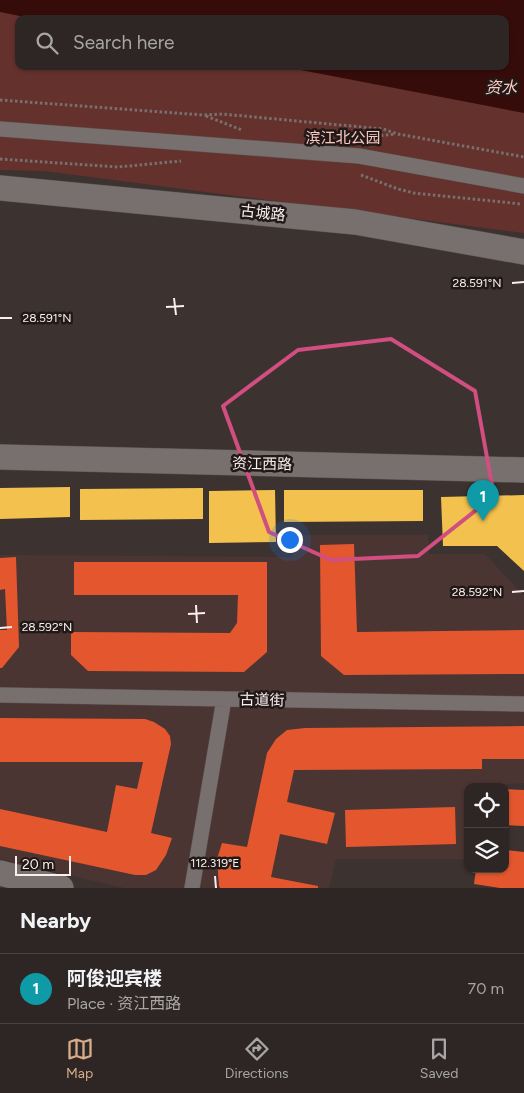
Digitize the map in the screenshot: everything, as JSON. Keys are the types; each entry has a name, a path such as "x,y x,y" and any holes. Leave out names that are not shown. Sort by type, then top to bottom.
{"street":[{"path":"0,129 359,156 524,186"},
{"name":"古城路","path":"0,188 355,222 524,252"},
{"name":"资江西路","path":"0,458 524,470"},
{"name":"古道街","path":"0,695 524,704"},
{"path":"192,888 224,699"},
{"path":"0,873 61,888"}],"path":[{"path":"0,100 222,114 383,128 398,134 524,158"},
{"path":"203,114 246,131"},
{"path":"0,159 118,167 186,160"},
{"path":"353,172 414,193 524,203"}],"highlighted area":[{"path":"391,339 475,391 494,496 418,556 331,560 269,532 223,406 298,350"}],"shaded area":[{"path":"293,535 428,535 429,554 485,554 524,596 524,783 464,783 464,859 336,859 329,888 124,888 0,859 0,555 293,557"}],"green space":[{"name":"滨江北公园","path":"0,0 112,15 15,15 15,70 365,70 524,107 524,233 44,171 0,170"}],"water":[{"name":"资水","path":"0,0 524,0 524,113 301,70 509,70 509,15 15,15 0,12"}],"building: Homes":[{"path":"70,487 70,517 0,519 0,488"},
{"path":"203,488 203,519 80,520 80,489"},
{"path":"275,490 276,542 209,543 209,491"},
{"path":"284,490 423,490 423,521 284,522"},
{"path":"524,495 524,571 497,546 443,546 441,497"}],"building: Shops":[{"path":"354,544 357,632 524,630 524,674 344,675 321,656 320,545"},
{"path":"16,557 19,647 0,668 0,630 7,630 5,589 0,590 0,558"},
{"path":"74,562 267,562 267,652 244,672 88,671 71,655 71,632 230,633 237,623 238,595 74,595"},
{"path":"0,718 145,719 165,729 170,736 171,744 151,833 172,838 166,855 156,870 146,875 135,875 0,846 0,809 107,832 116,785 137,789 143,762 0,762"},
{"path":"524,726 524,759 482,759 482,769 294,770 287,802 335,813 327,844 280,834 271,877 318,886 318,888 220,888 217,859 222,843 247,847 267,753 276,739 287,730 305,728"},
{"path":"509,789 524,790 524,826 509,825"},
{"path":"455,807 456,844 346,847 345,810"},
{"path":"509,850 524,852 524,888 500,888 474,884 475,873 509,873"}],"place":[{"name":"阿俊迎宾楼","path":"483,521"}]}
